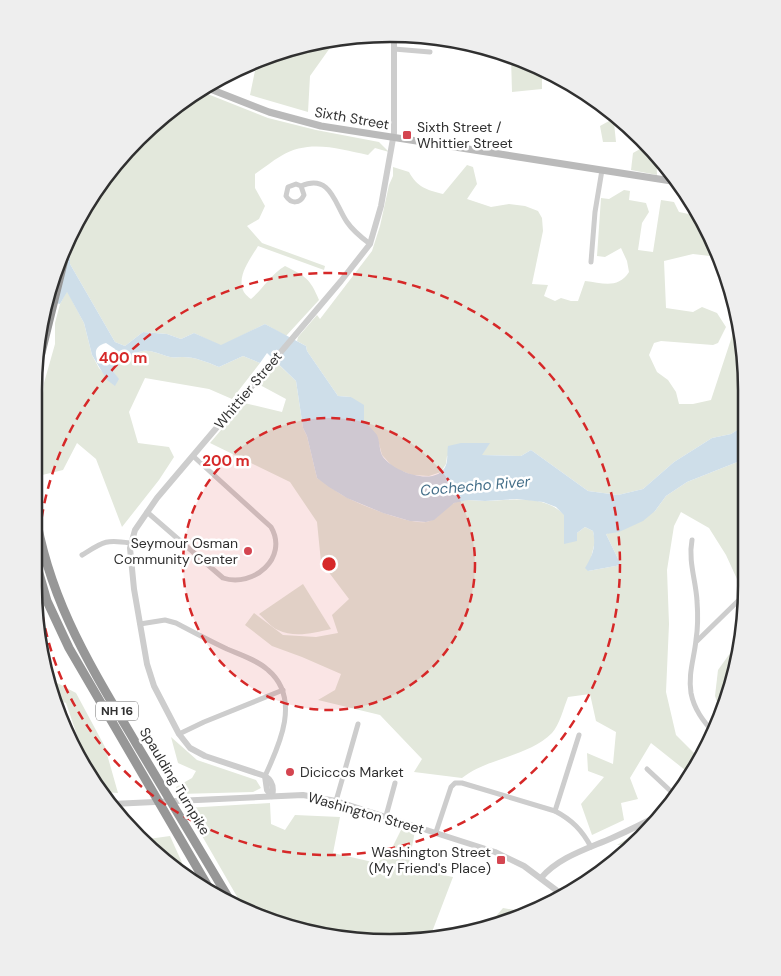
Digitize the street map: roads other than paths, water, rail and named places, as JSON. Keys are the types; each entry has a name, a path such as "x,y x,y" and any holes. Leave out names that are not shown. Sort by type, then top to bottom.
{"highway":[{"name":"Spaulding Turnpike","path":"42,547 52,582 72,630 115,708 225,892"},
{"name":"Spaulding Turnpike","path":"42,583 47,600 69,648 204,879"}],"main road":[{"name":"Sixth Street","path":"213,91 269,112 303,122 352,132 668,180"}],"street":[{"name":"Whittier Street","path":"265,776 200,754 190,748 179,734 158,696 152,680 131,572 130,543 135,530 146,512 370,244 376,229 394,138 394,42"},
{"path":"394,49 430,52"},
{"path":"591,262 602,170"},
{"path":"301,186 313,183 328,190 335,198 349,225 370,244"},
{"path":"146,512 223,578 234,581 247,579 260,573 269,565 276,544 272,527 193,456"},
{"path":"82,555 111,540 130,543"},
{"path":"692,540 690,554 698,602 696,641 690,669 691,693 699,714 709,726"},
{"path":"696,641 738,601"},
{"path":"140,624 160,620 176,623 264,666 273,674 283,690 286,707 280,741 265,776 267,790 272,796"},
{"path":"179,734 283,690"},
{"path":"336,801 358,724"},
{"path":"555,811 579,735"},
{"path":"647,769 671,791"},
{"path":"436,832 451,787 458,782 555,811 576,825 585,835 591,847"},
{"path":"386,816 395,783"},
{"name":"Washington Street","path":"119,803 310,795 386,816 500,854 524,866 557,891"},
{"path":"541,878 556,864 648,820"}],"water":[{"name":"Cochecho River","path":"70,256 70,264 115,342 125,346 143,332 167,334 181,339 194,333 221,345 265,324 306,346 307,351 338,396 351,397 364,405 364,421 377,435 381,452 388,463 415,475 434,476 441,472 447,463 448,446 461,443 490,443 482,455 521,456 531,450 588,491 618,495 643,489 674,462 712,438 731,434 738,430 738,462 687,482 666,496 655,511 643,521 619,532 606,534 621,565 588,571 585,568 593,550 593,531 585,527 577,533 577,541 564,544 564,515 556,507 543,502 517,499 468,500 454,503 434,520 426,522 410,521 383,513 347,498 329,487 317,478 307,436 303,428 296,381 267,353 260,363 243,356 219,367 187,357 172,357 148,351 139,352 119,364 113,371 119,379 115,386 107,380 92,355 84,323 67,292 60,304 53,302","holes":["106,343 115,349 113,358 106,365 98,362 96,350"]}],"place":[{"name":"Sixth Street / Whittier Street","path":"407,135"},
{"name":"Seymour Osman Community Center","path":"248,551"},
{"name":"Diciccos Market","path":"290,772"},
{"name":"Washington Street (My Friend's Place)","path":"501,860"}]}
